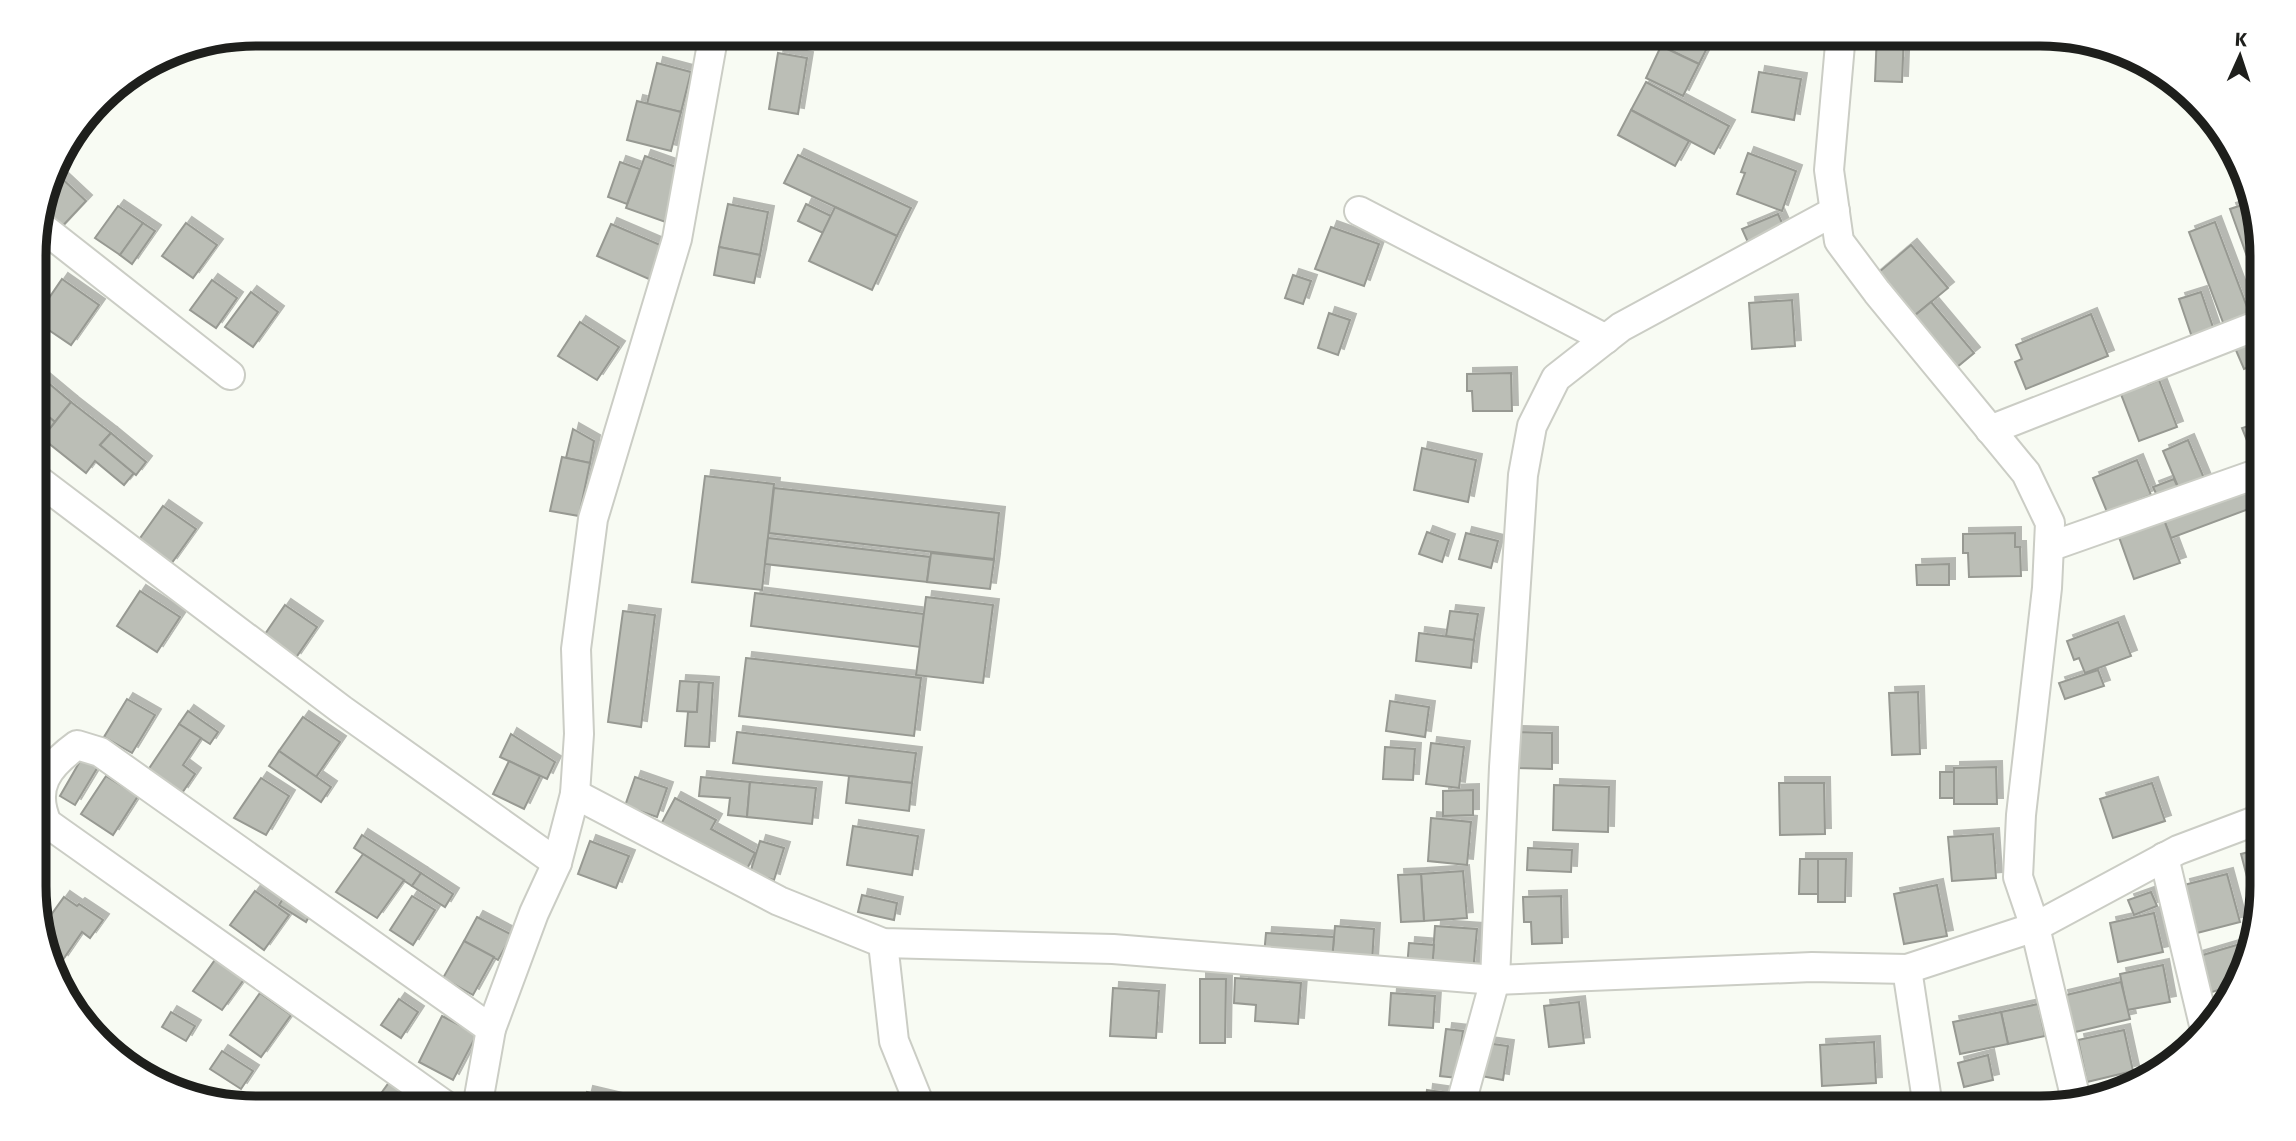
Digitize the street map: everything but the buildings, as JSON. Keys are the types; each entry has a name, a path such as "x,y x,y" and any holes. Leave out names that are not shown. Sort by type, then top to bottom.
{"street":[{"path":"479,1096 492,1029 534,913 557,863 575,794 579,734 576,649 593,519 677,239 712,46"},
{"path":"1840,46 1829,170 1839,241 1877,292 2026,473 2050,523 2047,588 2021,815 2018,877 2035,927 2074,1092"},
{"path":"1359,211 1606,339"},
{"path":"1463,1095 1495,980 1504,767 1523,475 1532,426 1556,378 1621,327 1835,211"},
{"path":"47,232 230,375"},
{"path":"1990,430 2250,328"},
{"path":"2049,547 2250,476"},
{"path":"46,486 342,710 557,863"},
{"path":"46,776 60,757 77,745 100,752 492,1029"},
{"path":"575,794 779,901 883,943 1112,949 1495,980 1812,967 1907,969 2035,927 2164,857 2250,823"},
{"path":"46,821 432,1096"},
{"path":"2164,857 2202,1018"},
{"path":"883,943 894,1041 916,1096"},
{"path":"1907,969 1926,1095"}]}
